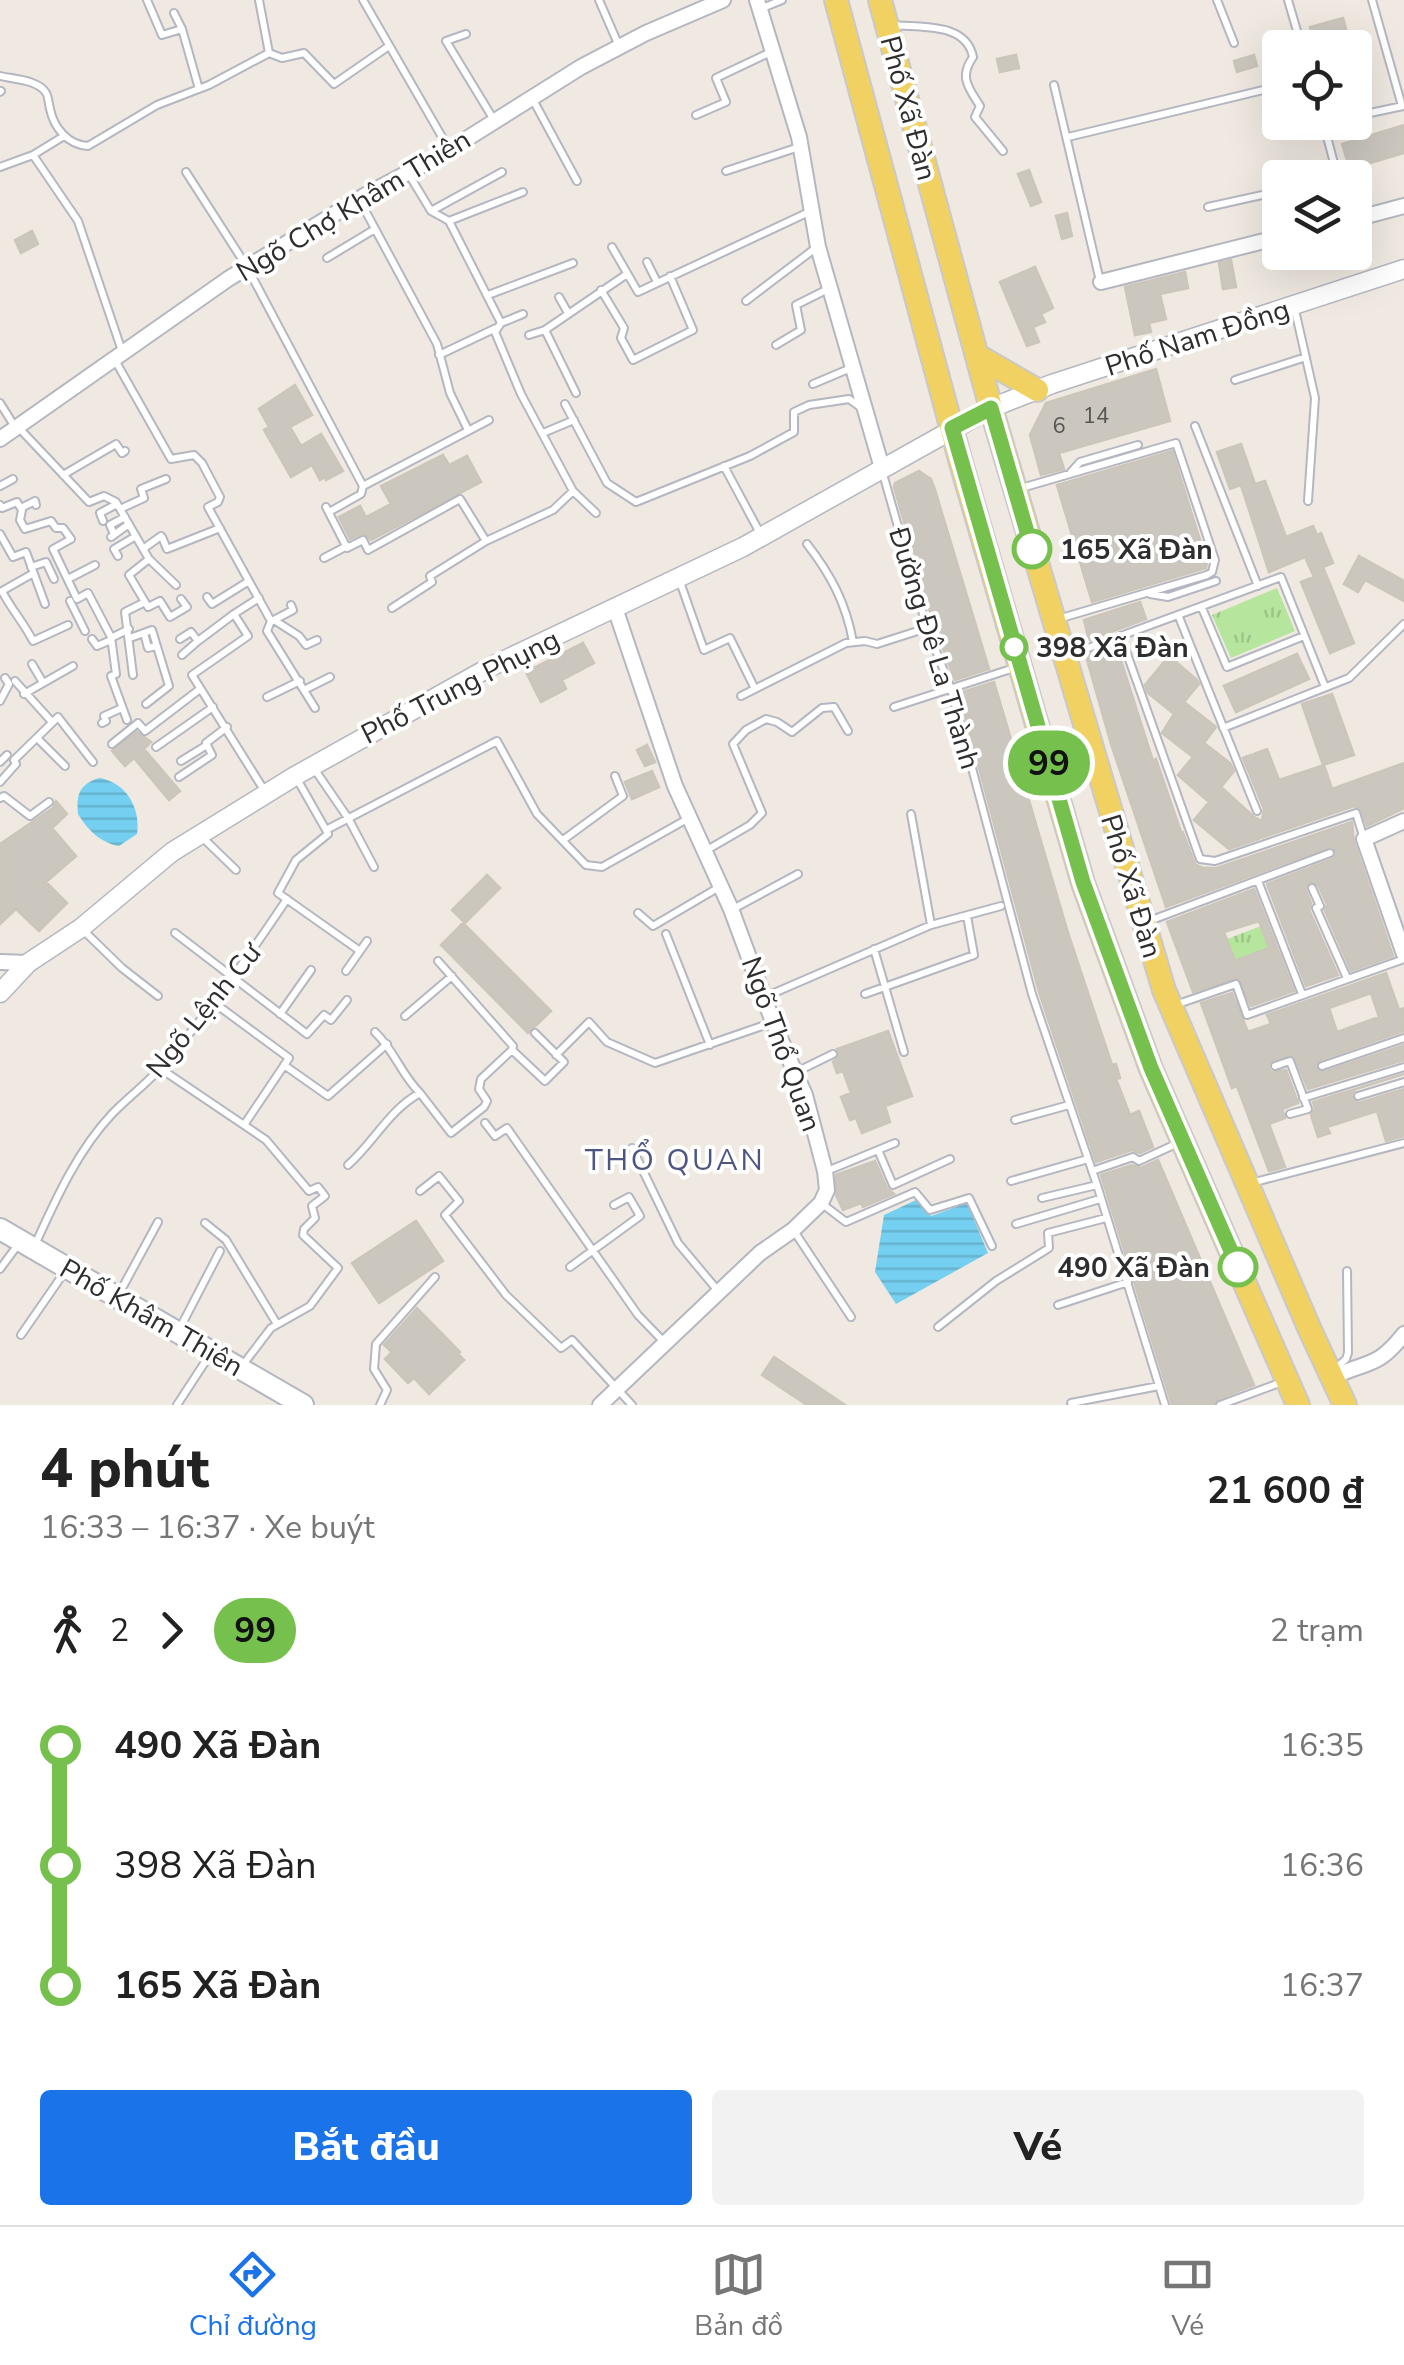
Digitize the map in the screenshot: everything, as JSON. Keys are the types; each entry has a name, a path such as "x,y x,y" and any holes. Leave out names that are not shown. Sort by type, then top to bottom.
{"main road":[{"name":"Phố Xã Đàn","path":"836,0 952,428 1083,882 1126,1005 1298,1405"},
{"name":"Phố Xã Đàn","path":"880,0 991,408 1142,923 1172,1006 1345,1405"},
{"path":"978,356 1037,390"},
{"name":"Phố Khâm Thiên","path":"0,1229 293,1402"},
{"path":"1274,1346 1310,1330"}],"street":[{"name":"Ngõ Chợ Khâm Thiên","path":"0,438 246,268 358,199 450,150 531,97 620,47 723,0"},
{"name":"Đường Đê La Thành","path":"758,4 800,146 818,246 882,468"},
{"path":"1372,214 1404,206"},
{"path":"1100,282 1262,242"},
{"name":"Phố Nam Đồng","path":"952,428 1037,390 1404,269"},
{"name":"Phố Trung Phụng","path":"0,993 28,963 81,928 198,833 294,776 490,666 762,536 952,428"},
{"name":"Ngõ Thổ Quan","path":"614,608 675,786 722,886 805,1095 826,1172 827,1190 821,1203"},
{"path":"1403,950 1364,839 1404,821"},
{"path":"0,962 28,963"},
{"path":"600,1405 760,1253 793,1230 821,1203"},
{"path":"1332,1375 1376,1362 1392,1352 1404,1334"}],"lane":[{"path":"147,0 162,35 182,29"},
{"path":"259,0 269,52"},
{"path":"363,0 450,150"},
{"path":"598,0 620,47"},
{"path":"758,4 782,0"},
{"path":"1217,0 1234,43"},
{"path":"1288,0 1297,30"},
{"path":"1372,0 1403,106 1372,113"},
{"path":"174,13 199,89"},
{"path":"886,24 954,32 964,38 974,57 965,69 964,82 980,106 975,117 1003,152"},
{"path":"466,34 446,42 494,121"},
{"path":"269,52 282,58 304,53 334,84 389,46"},
{"path":"696,116 726,102 716,78 774,50"},
{"path":"0,76 30,83 48,94 54,122 64,136 75,144 88,146 157,105 199,89 269,52"},
{"path":"1054,85 1100,282"},
{"path":"1068,137 1262,90"},
{"path":"531,97 577,181"},
{"path":"0,167 32,155 64,136"},
{"path":"726,170 800,146"},
{"path":"32,155 78,221 119,358 171,459 194,455 202,463 220,498 208,507 272,620 299,636 306,646 317,640"},
{"path":"186,172 246,268 363,486 361,494 327,509 346,546"},
{"path":"408,172 432,210 449,220 500,325"},
{"path":"432,210 502,172"},
{"path":"449,220 523,192"},
{"path":"1208,207 1262,195"},
{"path":"358,199 437,344 450,393 468,430"},
{"path":"612,248 638,292 810,211"},
{"path":"327,258 375,229"},
{"path":"746,301 818,246"},
{"path":"647,262 656,282"},
{"path":"488,296 573,263"},
{"path":"528,335 545,330 627,274"},
{"path":"600,290 624,328 621,338 633,360 693,330 670,276"},
{"path":"776,345 801,330 796,305 830,288"},
{"path":"559,297 568,313"},
{"path":"1294,306 1316,414 1308,501"},
{"path":"439,355 523,314"},
{"path":"500,325 495,332 521,394 573,491 596,514"},
{"path":"545,330 576,393"},
{"path":"1235,380 1306,358"},
{"path":"814,384 852,368"},
{"path":"565,404 608,483 632,501 640,502 794,432 794,412 808,404 849,399 864,410"},
{"path":"0,403 17,427 89,502 104,496 119,506 149,559 176,585"},
{"path":"363,486 488,420"},
{"path":"542,432 574,420"},
{"path":"1195,426 1258,586"},
{"path":"1016,489 1172,443 1179,445 1214,567 1207,575 1052,621"},
{"path":"63,475 116,444 122,453 126,451"},
{"path":"1070,473 1080,462 1138,445"},
{"path":"724,466 762,536"},
{"name":"Đường Đê La Thành","path":"882,468 927,628 950,689 1028,980 1165,1405"},
{"path":"103,520 100,514 144,498 141,489 166,478"},
{"path":"0,486 13,479"},
{"path":"392,608 432,582 430,576 486,541 553,510 573,491"},
{"path":"324,558 363,540 368,550 460,499 486,541"},
{"path":"21,508 35,501 36,505"},
{"path":"1,507 17,502 25,529 52,521 71,539"},
{"path":"112,535 110,525 127,520"},
{"path":"143,548 161,536 167,550 220,528"},
{"path":"68,625 33,642 2,591 49,561 46,553 78,533"},
{"path":"118,556 114,550 136,536"},
{"path":"1,538 13,557 26,552 45,604"},
{"path":"807,544 838,589 853,642"},
{"path":"53,549 68,579 85,631"},
{"path":"149,559 130,575 148,607 160,601 170,617 187,607 181,599"},
{"path":"46,562 54,580"},
{"path":"68,579 95,565"},
{"path":"678,578 704,650 730,638 755,689"},
{"path":"1063,657 1280,578 1325,687"},
{"path":"208,597 212,604 249,581"},
{"path":"1146,594 1168,596 1216,581"},
{"path":"59,606 88,592 111,639 116,674 111,676 127,720"},
{"path":"182,655 258,598"},
{"path":"133,675 125,612 145,602"},
{"path":"290,604 293,610 272,620 267,631 315,708"},
{"path":"1202,608 1227,667 1304,636"},
{"path":"234,614 248,636 192,675 266,793"},
{"path":"1179,617 1256,811"},
{"path":"1223,728 1349,678 1404,624"},
{"path":"740,696 817,655 853,642 878,644 927,628"},
{"path":"92,639 96,646 144,632 148,648 156,646 169,686 146,704"},
{"path":"180,640 190,632 198,641"},
{"path":"1121,637 1200,859 1215,861 1356,813 1364,839"},
{"path":"32,664 42,681"},
{"path":"24,694 74,666"},
{"path":"894,707 1020,666"},
{"path":"304,690 330,677"},
{"path":"0,701 9,684 5,678"},
{"path":"16,681 52,722"},
{"path":"267,698 300,681"},
{"path":"112,744 138,723 145,731 200,689"},
{"path":"156,747 213,707"},
{"path":"706,850 750,825 762,813 733,744 746,730 766,719 792,732 822,708 834,707 848,731"},
{"path":"102,723 106,721 104,716 122,708"},
{"path":"0,782 16,764 14,760 58,716 94,762"},
{"path":"181,762 227,727"},
{"path":"36,738 66,766"},
{"path":"294,776 326,830 496,741 537,814 586,866 602,867 690,818"},
{"path":"179,777 212,755 206,744"},
{"path":"312,766 348,818 374,866"},
{"path":"563,840 623,796 615,776"},
{"path":"1,799 4,796 30,816 49,802"},
{"path":"911,814 931,925"},
{"name":"Ngõ Lệnh Cư","path":"0,1269 27,1244 70,1172 110,1116 161,1069 232,978 287,899 278,892 296,860 328,834 326,830"},
{"path":"198,833 236,870"},
{"path":"1142,923 1330,853"},
{"path":"732,910 798,874"},
{"path":"1258,881 1302,994"},
{"path":"638,913 653,926 722,886"},
{"path":"1312,888 1320,906 1316,908 1347,978"},
{"path":"1001,906 1004,890"},
{"path":"287,899 360,952"},
{"path":"766,997 931,925 1001,906"},
{"path":"1001,906 1012,918"},
{"path":"865,994 974,955 966,916"},
{"path":"81,928 158,996"},
{"path":"174,932 307,1034 324,1015 331,1020 347,1000"},
{"path":"666,934 710,1045"},
{"path":"346,971 367,942"},
{"path":"874,949 904,1052"},
{"path":"1172,1006 1236,984 1247,1014 1347,978 1403,950"},
{"path":"438,962 513,1046 512,1050 544,1081 564,1062 535,1033"},
{"path":"280,1014 312,970"},
{"path":"405,1016 452,976"},
{"path":"213,1002 289,1058 271,1079 244,1124"},
{"path":"556,1054 589,1022 606,1042 655,1063 773,1022"},
{"path":"375,1032 387,1044 404,1078 420,1092 451,1133 484,1107 488,1101 478,1089 480,1079 512,1050"},
{"path":"1322,1066 1404,1038"},
{"path":"284,1065 328,1096 387,1044"},
{"path":"794,1073 833,1054"},
{"path":"1275,1066 1290,1060 1308,1109 1290,1114"},
{"path":"1303,1098 1404,1067"},
{"path":"161,1069 266,1140 309,1191 318,1187 325,1196 312,1206 315,1218 303,1235 338,1268 310,1306 277,1324 240,1368"},
{"path":"1358,1096 1404,1082"},
{"path":"348,1165 406,1101 420,1092"},
{"path":"1015,1120 1069,1105"},
{"path":"485,1123 495,1136 508,1128 638,1315 665,1343"},
{"path":"1092,1171 1134,1157 1139,1160 1182,1141"},
{"path":"826,1172 895,1142"},
{"path":"1249,1184 1404,1143"},
{"path":"632,1148 678,1242 720,1293"},
{"path":"878,1150 893,1185 950,1159"},
{"path":"1011,1181 1088,1160"},
{"path":"420,1191 439,1176 459,1201 446,1215 506,1294 561,1348 572,1340 632,1405"},
{"path":"1042,1198 1097,1185"},
{"path":"821,1203 846,1222 915,1192 930,1210 969,1198 992,1246"},
{"path":"570,1267 640,1216 629,1197 614,1205"},
{"path":"1016,1224 1100,1199"},
{"path":"938,1328 996,1281 1049,1248 1048,1232 1106,1218"},
{"path":"117,1297 158,1222"},
{"path":"205,1223 226,1240 277,1324"},
{"path":"793,1230 851,1317"},
{"path":"178,1332 220,1250"},
{"path":"22,1335 68,1268"},
{"path":"1332,1375 1348,1354 1347,1271"},
{"path":"380,1405 387,1390 374,1369 376,1344 435,1277"},
{"path":"1058,1304 1128,1282"},
{"path":"177,1405 212,1351"},
{"path":"1220,1405 1288,1379"},
{"path":"1070,1403 1159,1386"}],"green space":[{"path":"1277,588 1295,631 1231,658 1212,615"},
{"path":"1261,926 1269,948 1235,961 1227,939"}],"water":[{"path":"99,778 124,791 137,815 137,834 119,846 95,834 78,814 81,791"},
{"path":"916,1200 931,1216 967,1203 988,1253 896,1304 875,1272 884,1215"}],"building":[{"path":"1343,18 1346,30 1311,30 1310,27"},
{"path":"1016,55 1019,68 1000,72 997,59"},
{"path":"1254,55 1257,66 1237,72 1234,61"},
{"path":"1404,125 1404,153 1372,162 1347,160 1342,144 1372,140 1372,135"},
{"path":"1029,170 1041,202 1031,206 1018,174"},
{"path":"1067,213 1072,236 1062,239 1056,216"},
{"path":"32,231 38,244 21,253 15,240"},
{"path":"1231,260 1236,287 1223,289 1219,263"},
{"path":"1035,267 1053,308 1041,314 1045,322 1033,327 1039,342 1027,346 1000,282"},
{"path":"1185,272 1188,288 1160,294 1166,319 1149,323 1151,332 1135,335 1125,287"},
{"path":"1156,369 1170,421 1059,453 1064,469 1041,475 1030,435 1046,403"},
{"path":"295,385 312,415 290,427 301,446 321,434 343,471 326,480 320,480 312,465 291,477 264,430 269,427 259,409"},
{"path":"1241,444 1255,484 1265,481 1286,537 1313,526 1317,535 1321,533 1333,563 1323,567 1354,643 1330,653 1301,582 1314,577 1305,557 1269,572 1241,485 1230,489 1217,452"},
{"path":"1172,451 1206,568 1092,602 1057,485"},
{"path":"443,455 449,465 467,456 481,482 371,540 364,533 350,539 339,517 360,506 366,517 391,504 381,486"},
{"path":"919,471 931,479 935,490 989,669 955,680 934,626 894,487"},
{"path":"1359,556 1404,581 1404,601 1365,580 1358,592 1344,584"},
{"path":"1140,602 1146,619 1089,640 1084,620"},
{"path":"583,643 594,663 562,680 566,689 541,702 526,672"},
{"path":"1116,645 1153,761 1156,759 1195,864 1217,868 1352,822 1354,842 1393,956 1351,971 1325,911 1327,904 1318,885 1310,881 1305,888 1311,903 1309,910 1338,975 1306,986 1267,884 1333,859 1337,853 1332,846 1166,907 1086,656"},
{"path":"1297,654 1309,679 1236,712 1224,686"},
{"path":"1169,656 1199,684 1184,702 1216,727 1204,743 1230,763 1234,771 1221,787 1254,817 1262,821 1264,809 1243,758 1251,755 1257,760 1254,754 1267,749 1279,780 1324,765 1332,789 1404,763 1404,808 1367,826 1361,809 1354,806 1229,849 1194,820 1209,802 1178,775 1193,757 1162,733 1174,714 1148,693 1145,685"},
{"path":"994,682 1069,936 1112,1065 1116,1064 1120,1078 1116,1079 1130,1115 1139,1111 1153,1147 1140,1153 1132,1150 1096,1162 1039,992 959,693"},
{"path":"1332,694 1354,755 1323,765 1302,704"},
{"path":"137,732 151,742 144,749 180,791 169,800 134,758 125,766 112,751"},
{"path":"647,745 655,762 645,766 637,750"},
{"path":"652,771 659,787 632,799 625,782"},
{"path":"56,801 67,814 52,828 76,856 46,882 67,903 39,931 16,909 0,924 0,844 53,808"},
{"path":"487,875 500,888 465,923 452,910"},
{"path":"1254,889 1294,991 1251,1006 1238,978 1193,992 1167,922","holes":["1259,921 1269,948 1235,961 1224,932"]},
{"path":"463,923 551,1011 528,1033 441,945"},
{"path":"1386,973 1399,1010 1404,1008 1404,1031 1320,1060 1315,1067 1324,1072 1404,1045 1404,1060 1308,1089 1294,1055 1271,1061 1271,1072 1286,1070 1298,1103 1282,1109 1285,1118 1269,1124 1285,1167 1269,1171 1237,1086 1232,1088 1201,1003 1232,993 1248,1032 1271,1024 1267,1015","holes":["1371,993 1379,1017 1337,1032 1329,1008"]},
{"path":"888,1031 912,1096 885,1106 890,1122 862,1133 856,1118 850,1120 841,1097 851,1093 843,1071 837,1073 833,1062 839,1057 837,1049"},
{"path":"1404,1074 1356,1089 1351,1095 1359,1103 1404,1089 1404,1136 1386,1141 1377,1111 1327,1127 1330,1133 1318,1137 1311,1115 1315,1109 1313,1102"},
{"path":"1158,1160 1254,1385 1218,1399 1213,1405 1172,1405 1101,1175 1132,1165 1141,1168"},
{"path":"875,1161 887,1188 894,1194 863,1207 861,1203 843,1210 836,1195 836,1175"},
{"path":"416,1221 443,1261 379,1303 352,1263"},
{"path":"417,1308 464,1360 429,1394 414,1378 408,1383 385,1359 392,1352 384,1345"},
{"path":"774,1357 845,1405 807,1405 762,1375"}],"bus line":[{"name":"99","path":"1032,549 991,408 952,428 1020,666 1083,882 1126,1005 1238,1267"}],"place":[{"name":"165 Xã Đàn","path":"1032,549"},
{"name":"398 Xã Đàn","path":"1014,647"},
{"name":"490 Xã Đàn","path":"1238,1267"}],"district":[{"name":"THỔ QUAN","path":"675,1160"}]}
